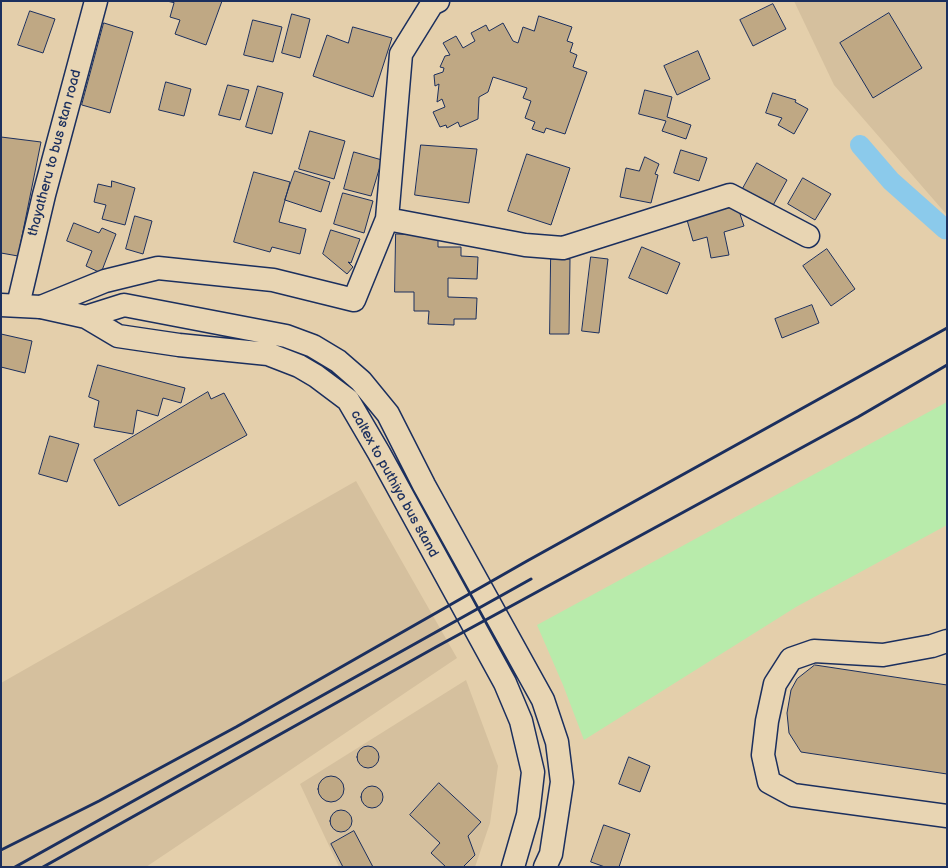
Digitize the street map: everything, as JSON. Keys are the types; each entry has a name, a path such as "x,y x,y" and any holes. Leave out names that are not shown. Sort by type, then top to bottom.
{"main road":[{"name":"thayatheru to bus stan road","path":"9,305 46,187 96,1"},
{"path":"41,307 105,281 158,268 273,280 354,300 387,219 401,54 432,4 438,1"},
{"path":"387,219 525,245 563,248 730,195 808,236"},
{"name":"caltex to puthiya bus stand","path":"9,305 41,307 86,317 118,336 179,345 268,354 299,366 316,376 348,400 379,453 481,642 505,683 521,721 533,772 528,815 513,867"},
{"path":"86,317 124,305 286,336 313,346 338,361 361,381 388,414 424,485 543,700 557,742 562,782 551,854 546,867"},
{"path":"947,640 932,646 883,655 814,651 791,659 774,684 767,721 763,755 769,782 793,795 947,816"}],"shaded area":[{"path":"794,1 947,1 947,215 834,85"},
{"path":"356,481 457,658 146,867 1,867 1,683"},
{"path":"466,680 498,766 490,823 475,867 339,867 300,784"}],"green space":[{"path":"947,402 947,525 796,607 584,740 563,685 537,625"}],"building":[{"path":"167,1 222,1 206,45 175,34 180,20 170,17 174,3"},
{"path":"773,4 786,29 753,46 740,20"},
{"path":"30,11 55,19 43,53 18,45"},
{"path":"889,13 922,68 873,98 840,43"},
{"path":"292,14 310,19 300,58 282,53"},
{"path":"539,16 572,27 567,41 573,43 570,52 577,55 573,67 587,72 565,134 546,128 544,133 532,129 535,122 525,118 531,101 523,98 527,88 493,77 488,92 479,97 478,119 460,127 458,122 447,128 446,125 440,127 433,112 445,107 442,99 437,102 439,84 435,86 434,75 443,72 444,68 440,67 445,56 450,55 443,43 456,36 463,48 475,41 471,33 486,25 489,31 503,23 513,41 518,43 523,27 534,31"},
{"path":"253,20 282,27 273,62 244,55"},
{"path":"104,23 133,32 110,113 82,105"},
{"path":"353,27 392,38 373,97 313,76 327,35 348,43"},
{"path":"698,51 710,79 677,95 664,66"},
{"path":"166,82 191,89 184,116 159,110"},
{"path":"228,85 249,90 240,120 219,115"},
{"path":"258,86 283,93 272,134 246,127"},
{"path":"645,90 672,97 667,117 691,125 686,139 662,131 666,121 639,114"},
{"path":"773,93 796,100 795,102 808,109 794,134 778,125 782,118 766,113"},
{"path":"310,131 345,141 334,179 299,169"},
{"path":"1,137 41,142 18,256 1,253"},
{"path":"421,145 477,149 469,203 415,195"},
{"path":"681,150 707,158 699,181 674,173"},
{"path":"354,152 382,160 371,196 344,189"},
{"path":"527,154 570,168 551,225 508,211"},
{"path":"645,157 659,164 655,174 658,175 651,203 620,197 626,168 639,171"},
{"path":"757,163 787,180 771,209 741,192"},
{"path":"295,171 330,182 321,212 285,200"},
{"path":"254,172 290,182 279,222 306,229 300,254 272,247 270,252 234,242"},
{"path":"803,178 831,194 815,220 788,204"},
{"path":"112,181 135,188 125,225 102,219 106,205 94,202 98,184 111,187"},
{"path":"343,193 373,201 364,233 334,224"},
{"path":"737,205 744,226 724,232 729,255 711,258 707,237 693,241 687,220"},
{"path":"135,216 152,221 143,254 126,249"},
{"path":"74,223 99,233 102,228 116,234 101,273 86,266 92,251 67,241"},
{"path":"331,230 360,239 351,263 348,262 353,267 347,274 323,254"},
{"path":"396,234 438,235 438,247 461,247 461,256 478,257 477,279 448,278 448,297 477,298 476,319 454,319 454,325 428,324 429,311 414,311 414,292 395,292"},
{"path":"642,247 680,263 667,294 629,278"},
{"path":"827,249 855,289 831,306 803,266"},
{"path":"591,257 608,259 599,333 582,331"},
{"path":"551,259 570,259 569,334 550,334"},
{"path":"812,305 819,323 782,338 775,319"},
{"path":"1,334 32,341 25,373 1,367"},
{"path":"98,365 185,388 181,403 163,398 158,416 137,410 133,434 94,427 99,401 89,397"},
{"path":"208,392 211,399 224,393 247,435 119,506 94,460"},
{"path":"50,436 79,444 67,482 39,474"},
{"path":"815,665 947,685 947,774 801,752 789,733 787,713 791,690 797,679"},
{"path":"368,746 376,749 379,757 376,765 368,768 360,765 357,757 360,749"},
{"path":"629,757 650,766 640,792 619,784"},
{"path":"331,776 340,780 344,789 340,798 331,802 322,798 318,789 322,780"},
{"path":"439,783 481,822 468,836 475,855 463,867 446,867 431,853 440,843 410,815"},
{"path":"372,786 380,789 383,797 380,805 372,808 364,805 361,797 364,789"},
{"path":"341,810 349,813 352,821 349,829 341,832 333,829 330,821 333,813"},
{"path":"604,825 630,834 619,867 605,867 591,862"},
{"path":"354,831 373,867 343,867 331,844"}],"waterway":[{"path":"860,145 891,181 945,229 947,228"}],"railway":[{"path":"1,850 99,801 236,727 527,561 947,328"},
{"path":"43,867 436,647 858,417 947,365"},
{"path":"15,867 531,579"}]}
